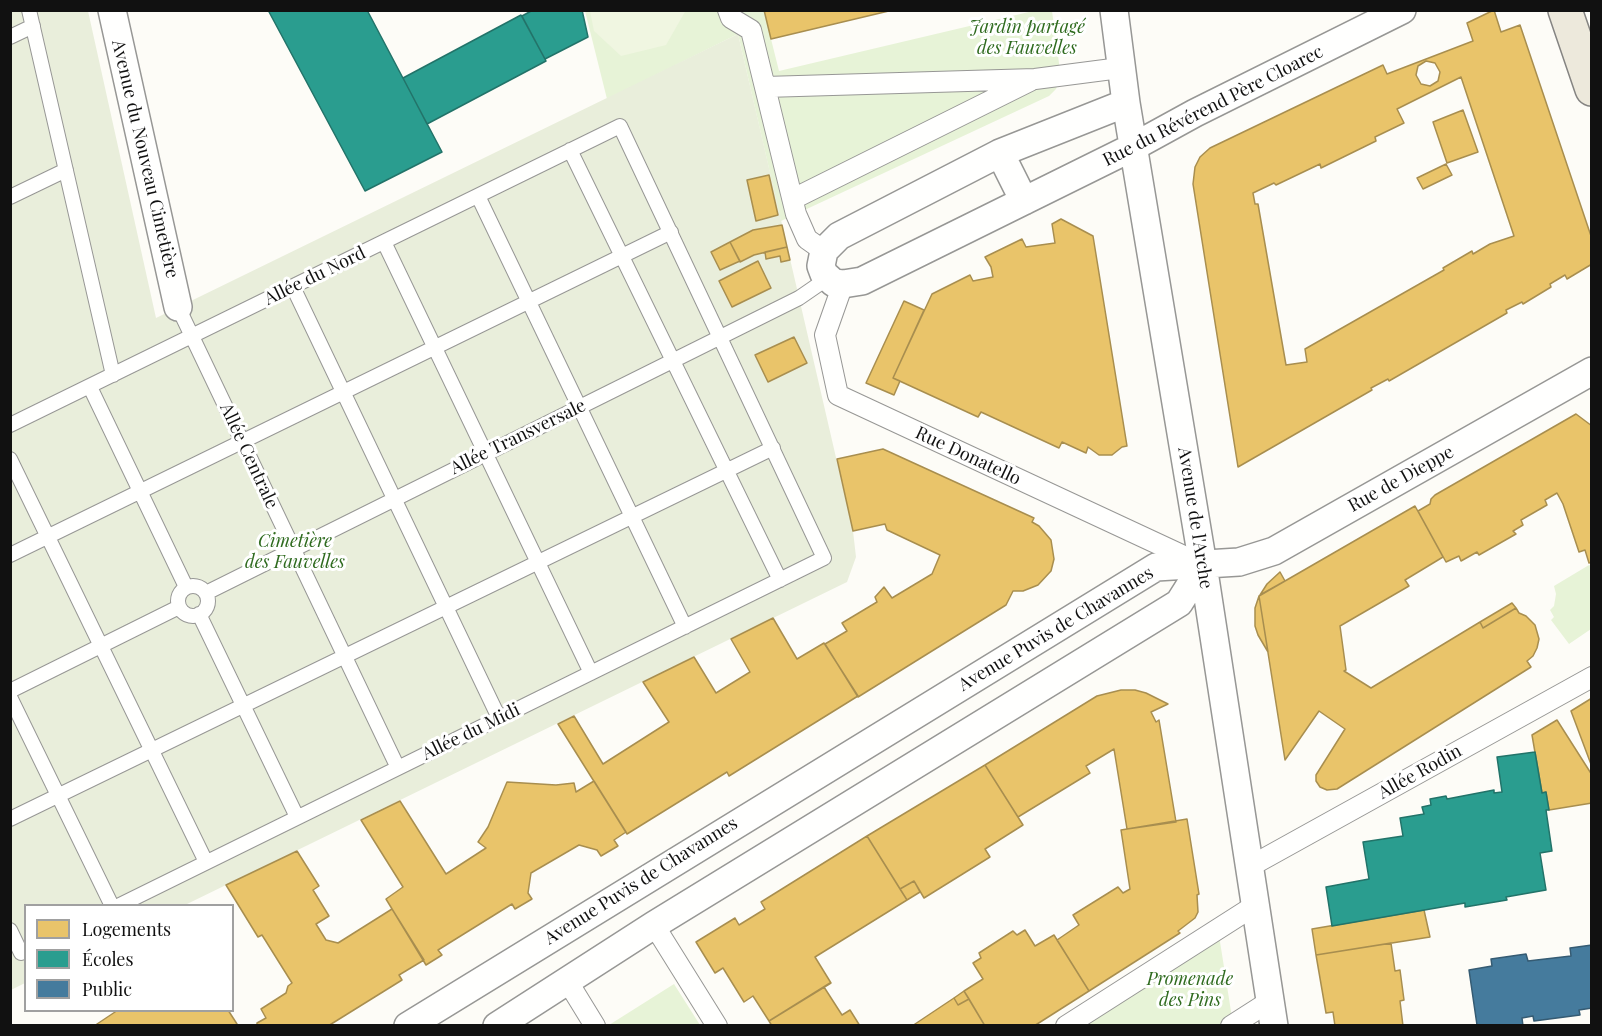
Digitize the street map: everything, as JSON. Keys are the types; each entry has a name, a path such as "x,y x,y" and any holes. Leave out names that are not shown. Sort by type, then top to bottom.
{"main road":[{"path":"1565,10 1592,89"}],"street":[{"name":"Avenue du Nouveau Cimetière","path":"112,10 178,307"},
{"path":"728,10 731,18 751,30 796,214 807,239 824,251"},
{"name":"Avenue de l'Arche","path":"1114,10 1120,68 1203,565 1272,1013"},
{"name":"Rue du Révérend Père Cloarec","path":"836,281 862,280 1133,147 1195,113 1402,10"},
{"path":"765,87 1035,79 1120,68"},
{"path":"793,199 1035,79"},
{"path":"836,281 821,266 824,251 839,236 1000,153 1126,103"},
{"path":"1000,153 1024,201"},
{"name":"Rue Donatello","path":"836,281 825,335 838,395 1203,565"},
{"name":"Rue de Dieppe","path":"1203,565 1239,562 1274,551 1592,371"},
{"path":"497,1026 654,925 1179,603 1203,565"},
{"name":"Avenue Puvis de Chavannes","path":"408,1026 723,830 1156,567 1203,565"},
{"name":"Allée Rodin","path":"1249,867 1592,677"},
{"path":"1066,1026 1254,906"},
{"path":"654,925 717,1026"},
{"path":"568,982 595,1026"},
{"path":"1231,1026 1272,1013"}],"lane":[{"path":"29,10 113,375"},
{"path":"10,37 33,26"},
{"name":"Allée du Nord","path":"10,425 620,126 670,232"},
{"path":"570,150 780,580"},
{"path":"10,197 66,170"},
{"path":"478,196 685,627"},
{"path":"10,555 670,232 773,448 10,819"},
{"path":"384,242 591,673"},
{"name":"Allée Transversale","path":"206,593 836,281"},
{"path":"292,287 499,718"},
{"name":"Allée Centrale","path":"178,307 398,768"},
{"path":"90,387 186,587"},
{"name":"Allée du Midi","path":"122,904 824,558 773,448"},
{"path":"10,459 206,862"},
{"path":"186,587 200,587 206,593 206,608 199,614 195,616 186,614 179,607 180,593 186,587"},
{"path":"10,691 179,607"},
{"path":"199,614 297,817"},
{"path":"10,697 111,904"},
{"path":"10,930 19,954"}],"green space":[{"path":"686,10 666,45 621,56 594,31 590,11"},
{"name":"Cimetière des Fauvelles","path":"11,11 88,11 156,318 738,34 853,531 856,557 847,582 187,904 24,904 24,984 11,990"},
{"name":"Jardin partagé des Fauvelles","path":"585,11 764,11 779,71 1033,11 1052,11 1061,78 1056,89 1049,96 781,221 738,34 607,99"},
{"path":"1589,565 1592,566 1591,629 1569,644 1551,620 1554,617 1550,610 1554,606 1556,594 1554,586"},
{"name":"Promenade des Pins","path":"1218,929 1233,1024 1066,1026"},
{"path":"674,984 700,1025 609,1025"}],"building: Logements":[{"path":"764,10 893,10 771,39"},
{"path":"1494,10 1501,32 1520,25 1592,239 1592,264 1567,279 1565,275 1550,284 1551,287 1523,304 1522,302 1506,310 1507,313 1389,381 1388,379 1371,388 1372,390 1238,467 1193,184 1195,167 1200,157 1210,148 1383,65 1387,74 1473,41 1467,23","holes":["1426,61 1435,63 1440,72 1438,81 1430,86 1421,84 1416,75 1418,66","1461,77 1514,236 1490,244 1473,254 1472,251 1443,268 1444,270 1305,349 1307,362 1286,365 1258,204 1255,204 1253,193 1320,164 1321,168 1376,141 1375,137 1404,123 1397,109"]},
{"path":"1463,110 1478,152 1447,163 1433,122"},
{"path":"1446,164 1452,175 1423,189 1417,178"},
{"path":"769,175 778,215 756,221 747,180"},
{"path":"1061,219 1093,236 1127,446 1112,455 1099,455 1088,447 1086,453 1062,442 1059,448 981,412 978,417 893,378 932,294 970,275 973,281 993,277 991,267 985,257 1022,239 1026,247 1055,243 1052,224"},
{"path":"782,225 787,247 754,255 740,262 730,242 753,230"},
{"path":"730,242 740,261 720,270 711,252"},
{"path":"787,247 790,260 781,262 780,256 766,259 765,252"},
{"path":"758,261 771,288 732,307 719,281"},
{"path":"904,301 924,310 893,378 900,381 894,395 866,383"},
{"path":"794,337 807,363 768,382 755,355"},
{"path":"1576,414 1592,426 1592,562 1589,563 1585,550 1579,552 1557,493 1545,500 1547,505 1521,520 1523,525 1513,531 1516,534 1479,555 1477,552 1461,561 1459,556 1446,562 1418,511 1430,504 1435,495"},
{"path":"883,449 1034,518 1032,522 1039,526 1051,540 1054,559 1051,571 1038,585 1023,591 1013,591 1006,605 858,697 825,644 847,631 842,623 877,602 875,597 884,587 892,598 932,574 940,555 887,530 885,524 853,531 837,459"},
{"path":"1415,506 1443,557 1405,580 1409,586 1340,626 1346,670 1344,671 1371,688 1480,622 1483,628 1516,608 1535,625 1539,639 1537,648 1527,661 1531,667 1337,789 1327,790 1320,787 1316,781 1316,775 1345,729 1319,711 1285,760 1259,596"},
{"path":"1280,572 1285,581 1260,595 1267,584"},
{"path":"1259,596 1268,652 1255,626 1255,608"},
{"path":"1512,603 1516,608 1483,628 1480,622"},
{"path":"773,618 797,659 824,643 858,696 729,776 727,772 627,834 558,724 574,716 603,764 669,722 643,682 694,657 716,693 750,672 731,639"},
{"path":"1121,690 1146,693 1168,704 1151,712 1156,722 1159,720 1176,822 1127,829 1114,749 1086,766 1090,773 1018,817 985,765 1097,696"},
{"path":"1592,698 1592,767 1571,711"},
{"path":"1557,720 1592,775 1592,803 1549,810 1546,792 1542,793 1532,735"},
{"path":"985,765 1023,825 985,849 990,857 924,898 914,881 900,889 867,836"},
{"path":"594,781 626,832 614,840 618,846 601,856 597,850 579,845 531,873 528,893 532,899 515,909 512,904 438,950 442,955 426,965 386,899 403,887 361,820 400,801 446,874 486,848 478,842 488,827 507,782 556,785 574,783 576,792"},
{"path":"1187,819 1199,894 1197,895 1198,912 1195,918 1178,931 1180,933 1089,991 1057,940 1079,925 1073,915 1118,887 1123,893 1130,889 1121,830"},
{"path":"867,836 907,900 815,957 831,983 769,1021 753,996 744,1002 723,968 715,973 696,942 735,918 739,925 765,909 761,902"},
{"path":"297,851 319,886 313,890 329,916 316,924 326,940 338,943 392,909 424,960 399,975 402,980 328,1026 257,1026 257,1023 266,1018 261,1009 286,993 288,986 292,983 262,935 258,937 226,885"},
{"path":"914,881 920,892 907,900 900,889"},
{"path":"1424,910 1430,937 1316,955 1312,929"},
{"path":"1025,930 1035,946 1054,935 1089,991 1034,1026 985,1026 964,991 983,979 973,963 981,958 979,953 1013,931 1017,935"},
{"path":"1391,943 1395,971 1400,970 1404,1000 1400,1001 1403,1026 1335,1026 1333,1012 1326,1013 1316,955"},
{"path":"830,983 824,987 842,1015 850,1010 860,1026 772,1026 769,1021"},
{"path":"964,991 969,999 958,1005 954,998"},
{"path":"954,998 958,1005 969,999 985,1026 912,1026"},
{"path":"115,1012 229,1012 237,1024 234,1026 94,1026"}],"building: Écoles":[{"path":"268,10 367,10 442,152 365,191"},
{"path":"533,10 582,10 588,37 545,59 522,16"},
{"path":"521,15 546,61 427,124 403,78"},
{"path":"1535,752 1542,793 1546,792 1549,810 1546,810 1552,851 1540,853 1546,890 1506,897 1507,900 1465,907 1465,903 1332,926 1326,887 1369,879 1363,842 1403,836 1400,818 1424,814 1422,807 1431,805 1430,799 1446,796 1447,799 1494,790 1494,793 1502,792 1497,757"}],"building: Public":[{"path":"1592,945 1592,1008 1579,1010 1580,1015 1534,1021 1533,1016 1522,1018 1523,1026 1477,1025 1469,970 1492,966 1491,959 1526,954 1528,961 1571,956 1570,948"}]}
